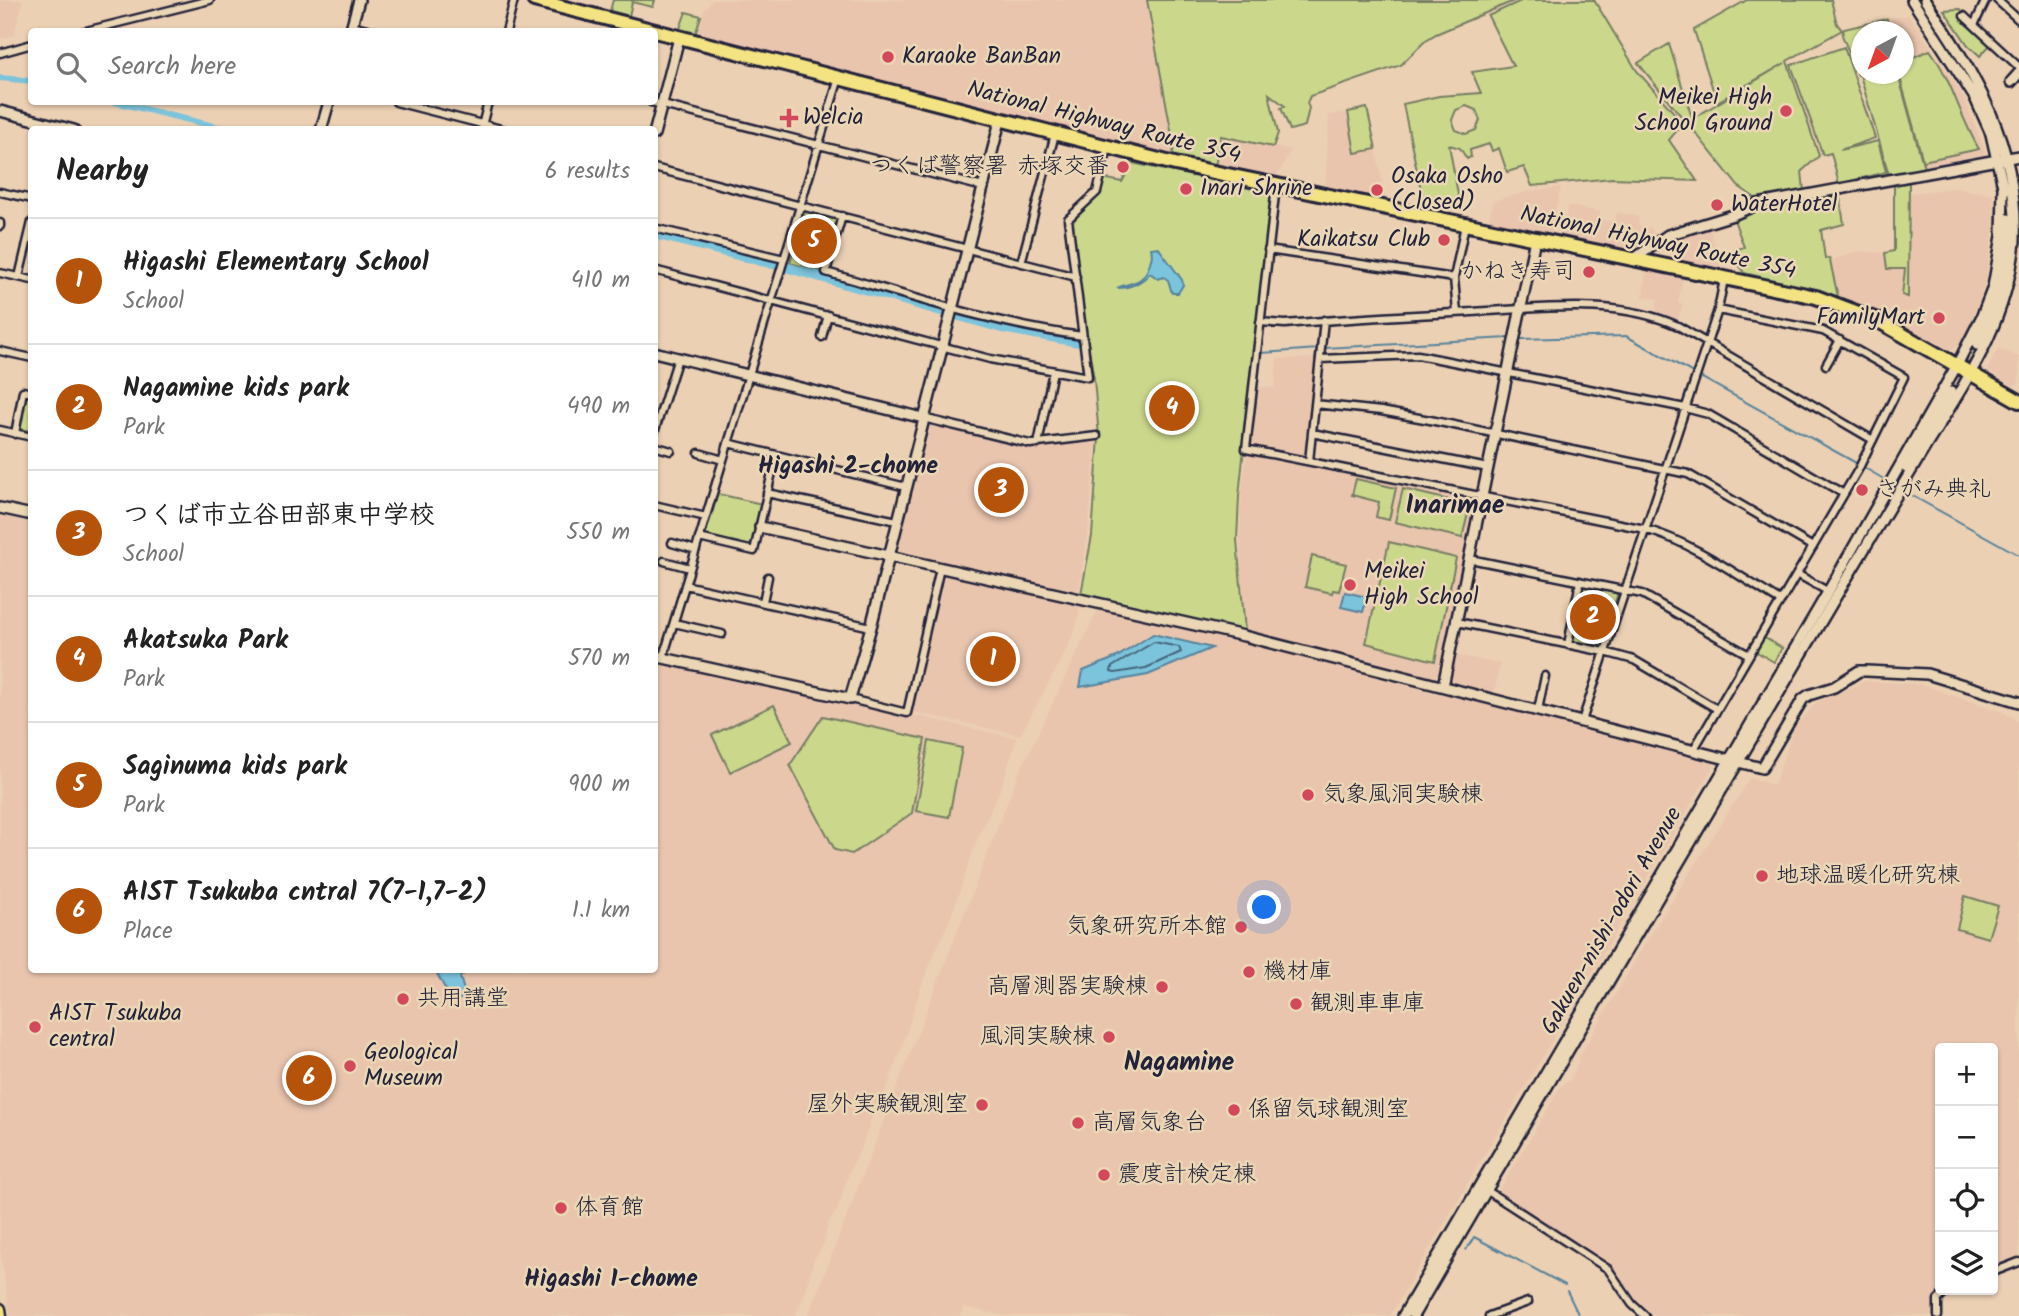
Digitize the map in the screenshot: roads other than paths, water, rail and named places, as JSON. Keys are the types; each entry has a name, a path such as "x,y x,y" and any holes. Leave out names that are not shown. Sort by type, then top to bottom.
{"highway":[{"name":"National Highway Route 354","path":"534,0 644,28"},
{"name":"National Highway Route 354","path":"658,32 1108,148 1276,186 1816,297 1862,313 2019,401"}],"main road":[{"path":"0,1309 1,1316"}],"street":[{"path":"98,28 210,0"},
{"path":"351,28 359,0"},
{"path":"507,28 514,0"},
{"name":"Gakuen-nishi-odori Avenue","path":"1859,547 1970,373 1993,331 2006,295 2015,240 2016,206 2003,159 1975,98 1912,0"},
{"path":"1974,24 1986,0"},
{"path":"1997,0 2019,20"},
{"path":"1919,10 1927,1"},
{"name":"Gakuen-nishi-odori Avenue","path":"1859,547 1987,305 2002,236 2003,159 1995,114 1927,1"},
{"path":"1964,16 2019,67"},
{"path":"656,126 679,37"},
{"path":"0,53 28,45"},
{"path":"2011,82 2019,73"},
{"path":"839,78 674,623 659,657 907,712 940,568"},
{"path":"658,103 982,187"},
{"path":"322,126 329,105"},
{"path":"406,105 479,126"},
{"path":"482,126 487,105"},
{"path":"0,111 58,126"},
{"path":"850,699 1000,121"},
{"path":"1021,263 1055,134"},
{"path":"658,271 990,359 1088,377 1068,219 1097,192 1108,148"},
{"path":"1634,259 1668,235 1734,215 1758,204 2019,156"},
{"path":"658,170 1076,277"},
{"path":"1276,186 1246,449 1645,529 1685,545 1780,601"},
{"name":"Gakuen-nishi-odori Avenue","path":"2003,187 2009,238"},
{"name":"Gakuen-nishi-odori Avenue","path":"1978,345 2000,290 2009,238 2013,189"},
{"path":"0,192 28,199"},
{"path":"842,216 826,272 951,313 1083,336"},
{"path":"1457,313 1454,278 1465,225"},
{"path":"658,229 784,259"},
{"path":"19,277 28,239"},
{"path":"1443,686 1535,239"},
{"path":"1268,250 1454,278"},
{"path":"0,273 28,279"},
{"path":"1582,721 1718,310 1724,277"},
{"path":"1260,322 1285,324 1457,313 1610,308 1667,321 1873,440"},
{"path":"1694,749 1844,494 1904,377 1823,331 1718,310"},
{"path":"822,337 828,315"},
{"path":"1309,461 1324,320"},
{"path":"1826,365 1840,340"},
{"path":"0,351 28,357"},
{"path":"658,353 1030,444 1097,436"},
{"path":"1320,359 1418,355 1685,408 1708,414 1844,494"},
{"path":"658,420 678,358"},
{"path":"1038,444 1053,371"},
{"path":"15,433 23,391 28,393"},
{"name":"Gakuen-nishi-odori Avenue","path":"1403,1316 1482,1188 1951,392"},
{"path":"1315,404 1381,411 1688,474 1813,547"},
{"path":"0,430 28,436"},
{"path":"1312,433 1488,468"},
{"path":"728,443 906,488"},
{"path":"658,447 671,451"},
{"path":"699,453 723,460"},
{"path":"699,538 754,551 776,455"},
{"path":"767,493 897,522"},
{"path":"658,506 706,517"},
{"path":"0,509 28,514"},
{"path":"760,527 1244,636 1762,768 1803,699 1834,687 1859,671 1927,674 2019,702"},
{"path":"672,543 696,550"},
{"path":"1470,559 1653,599 1749,655"},
{"path":"664,561 690,568"},
{"path":"1797,574 1832,594"},
{"path":"763,602 768,577"},
{"path":"1568,645 1580,581"},
{"path":"685,585 871,626"},
{"path":"1457,622 1634,660 1717,709"},
{"path":"674,623 722,634"},
{"path":"1538,710 1545,676"},
{"path":"1482,1188 1608,1269 1632,1304 1645,1316"},
{"name":"Gakuen-nishi-odori Avenue","path":"1413,1316 1482,1188"},
{"path":"1998,1270 2019,1262"},
{"path":"1938,1316 1938,1300 1943,1295"},
{"path":"1489,1316 1528,1302"}],"water":[{"path":"1158,247 1182,280 1183,285 1178,293 1172,293 1168,280 1164,277 1158,279 1150,273 1135,284 1117,288 1143,277 1151,259 1151,248"},
{"path":"1345,592 1367,597 1363,612 1341,607"},
{"path":"1153,634 1212,648 1148,675 1080,687 1083,671 1117,657"},
{"path":"437,973 465,973 460,977 466,997 444,1004 448,994"}],"waterway":[{"path":"0,78 28,81"},
{"path":"127,105 214,126"},
{"path":"658,235 789,268 1002,328 1079,342"},
{"path":"1521,339 1626,336 1858,464"},
{"path":"1324,348 1509,338"},
{"path":"1261,353 1318,349"},
{"path":"1863,467 1882,478"},
{"path":"1909,494 2019,555"},
{"path":"1466,1250 1474,1237 1565,1285"},
{"path":"1567,1291 1579,1316"}],"tunnel":[{"path":"1951,392 1977,345"}],"place":[{"name":"Karaoke BanBan","path":"888,57"},
{"name":"Meikei High School Ground","path":"1786,111"},
{"name":"Welcia","path":"789,118"},
{"name":"つくば警察署 赤塚交番","path":"1123,167"},
{"name":"Inari Shrine","path":"1186,189"},
{"name":"Osaka Osho (Closed)","path":"1377,190"},
{"name":"WaterHotel","path":"1717,205"},
{"name":"Kaikatsu Club","path":"1444,240"},
{"name":"Saginuma kids park","path":"814,241"},
{"name":"かねき寿司","path":"1589,272"},
{"name":"FamilyMart","path":"1939,318"},
{"name":"Akatsuka Park","path":"1172,408"},
{"name":"つくば市立谷田部東中学校","path":"1001,490"},
{"name":"さがみ典礼","path":"1862,490"},
{"name":"Meikei High School","path":"1350,585"},
{"name":"Nagamine kids park","path":"1593,617"},
{"name":"Higashi Elementary School","path":"993,659"},
{"name":"気象風洞実験棟","path":"1308,795"},
{"name":"地球温暖化研究棟","path":"1762,876"},
{"name":"気象研究所本館","path":"1241,927"},
{"name":"機材庫","path":"1249,972"},
{"name":"高層測器実験棟","path":"1162,987"},
{"name":"共用講堂","path":"403,999"},
{"name":"観測車車庫","path":"1296,1004"},
{"name":"AIST Tsukuba central","path":"35,1027"},
{"name":"風洞実験棟","path":"1109,1037"},
{"name":"Geological Museum","path":"350,1066"},
{"name":"AIST Tsukuba cntral 7(7-1,7-2)","path":"309,1078"},
{"name":"屋外実験観測室","path":"982,1105"},
{"name":"係留気球観測室","path":"1234,1110"},
{"name":"高層気象台","path":"1078,1123"},
{"name":"震度計検定棟","path":"1104,1175"},
{"name":"体育館","path":"561,1208"}],"district":[{"name":"Higashi 2-chome","path":"848,466"},
{"name":"Inarimae","path":"1455,506"},
{"name":"Nagamine","path":"1179,1063"},
{"name":"Higashi 1-chome","path":"611,1279"}]}
